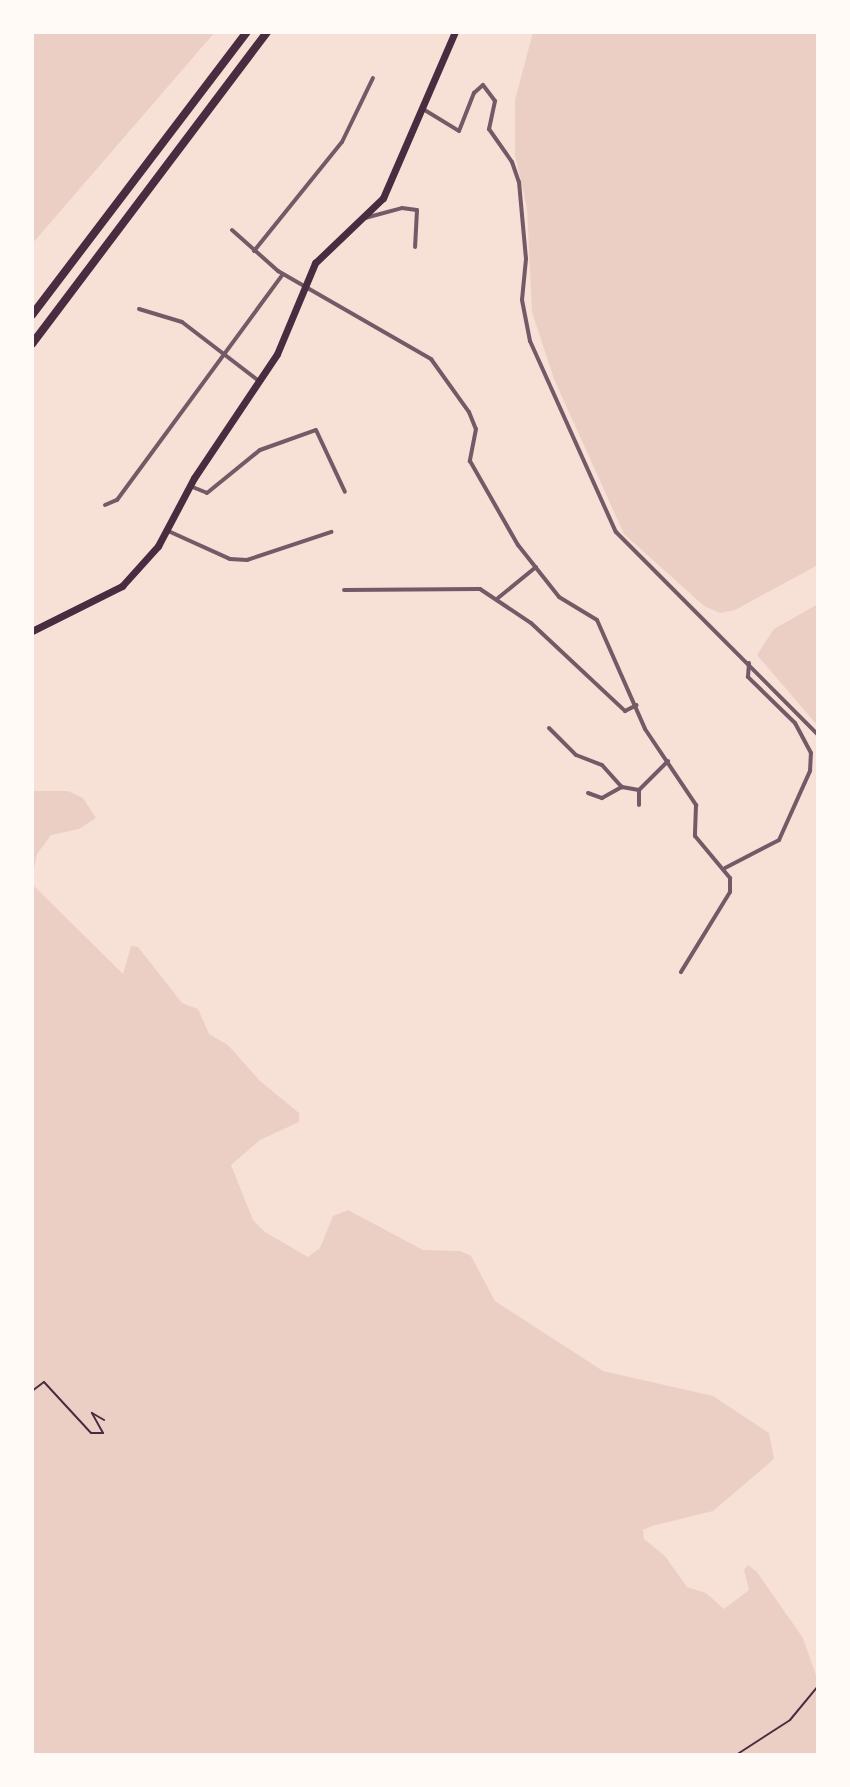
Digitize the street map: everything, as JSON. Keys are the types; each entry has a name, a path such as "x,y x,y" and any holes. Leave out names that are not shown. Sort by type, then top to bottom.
{"highway":[{"path":"32,315 247,32"},
{"path":"32,344 267,32"}],"main road":[{"path":"32,631 122,586 166,530 190,486 277,354 315,263 383,198 455,32"}],"street":[{"path":"254,251 342,142 373,78"},
{"path":"423,109 459,131 470,115 474,93 483,85 495,101 489,129 512,162 519,182 526,259 522,300 530,341 616,532 749,662 818,735"},
{"path":"365,218 402,208 417,210 415,247"},
{"path":"232,230 284,273 431,359 469,412 476,429 470,461 536,567 559,597 597,620 645,729 696,805 695,836 725,868 730,892 681,972"},
{"path":"105,505 117,500 226,356 284,273"},
{"path":"139,309 182,322 259,381"},
{"path":"190,486 207,493 260,450 316,430 345,492"},
{"path":"166,530 230,559 247,560 331,532"},
{"path":"498,598 536,567"},
{"path":"344,590 480,589 498,598 625,711 637,705"},
{"path":"725,868 779,840 810,771 811,753 795,723 748,677 749,662"},
{"path":"549,728 576,755 602,765 622,787 639,790"},
{"path":"639,805 639,790 668,761"},
{"path":"588,793 602,798 622,787"}],"path":[{"path":"32,1391 44,1382 91,1433 103,1433 92,1413 104,1420"},
{"path":"736,1755 790,1720 818,1686"}],"shaded area":[{"path":"32,32 215,32 32,244"},
{"path":"533,32 818,32 818,565 735,610 720,613 704,606 624,534 554,379 532,312 527,208 515,155 515,100"},
{"path":"818,604 818,726 757,655 774,629"},
{"path":"32,791 68,791 83,798 96,818 79,829 51,835 37,854 32,879"},
{"path":"32,884 123,974 131,946 138,947 182,1003 198,1009 209,1034 228,1045 259,1080 299,1113 299,1122 260,1140 231,1165 253,1220 265,1232 308,1257 320,1248 333,1216 348,1210 423,1250 460,1251 471,1256 495,1301 603,1371 713,1396 769,1433 774,1459 713,1511 652,1526 643,1530 644,1539 665,1556 687,1587 706,1593 724,1609 749,1590 744,1570 748,1565 757,1572 803,1638 818,1681 818,1755 32,1755"}]}
